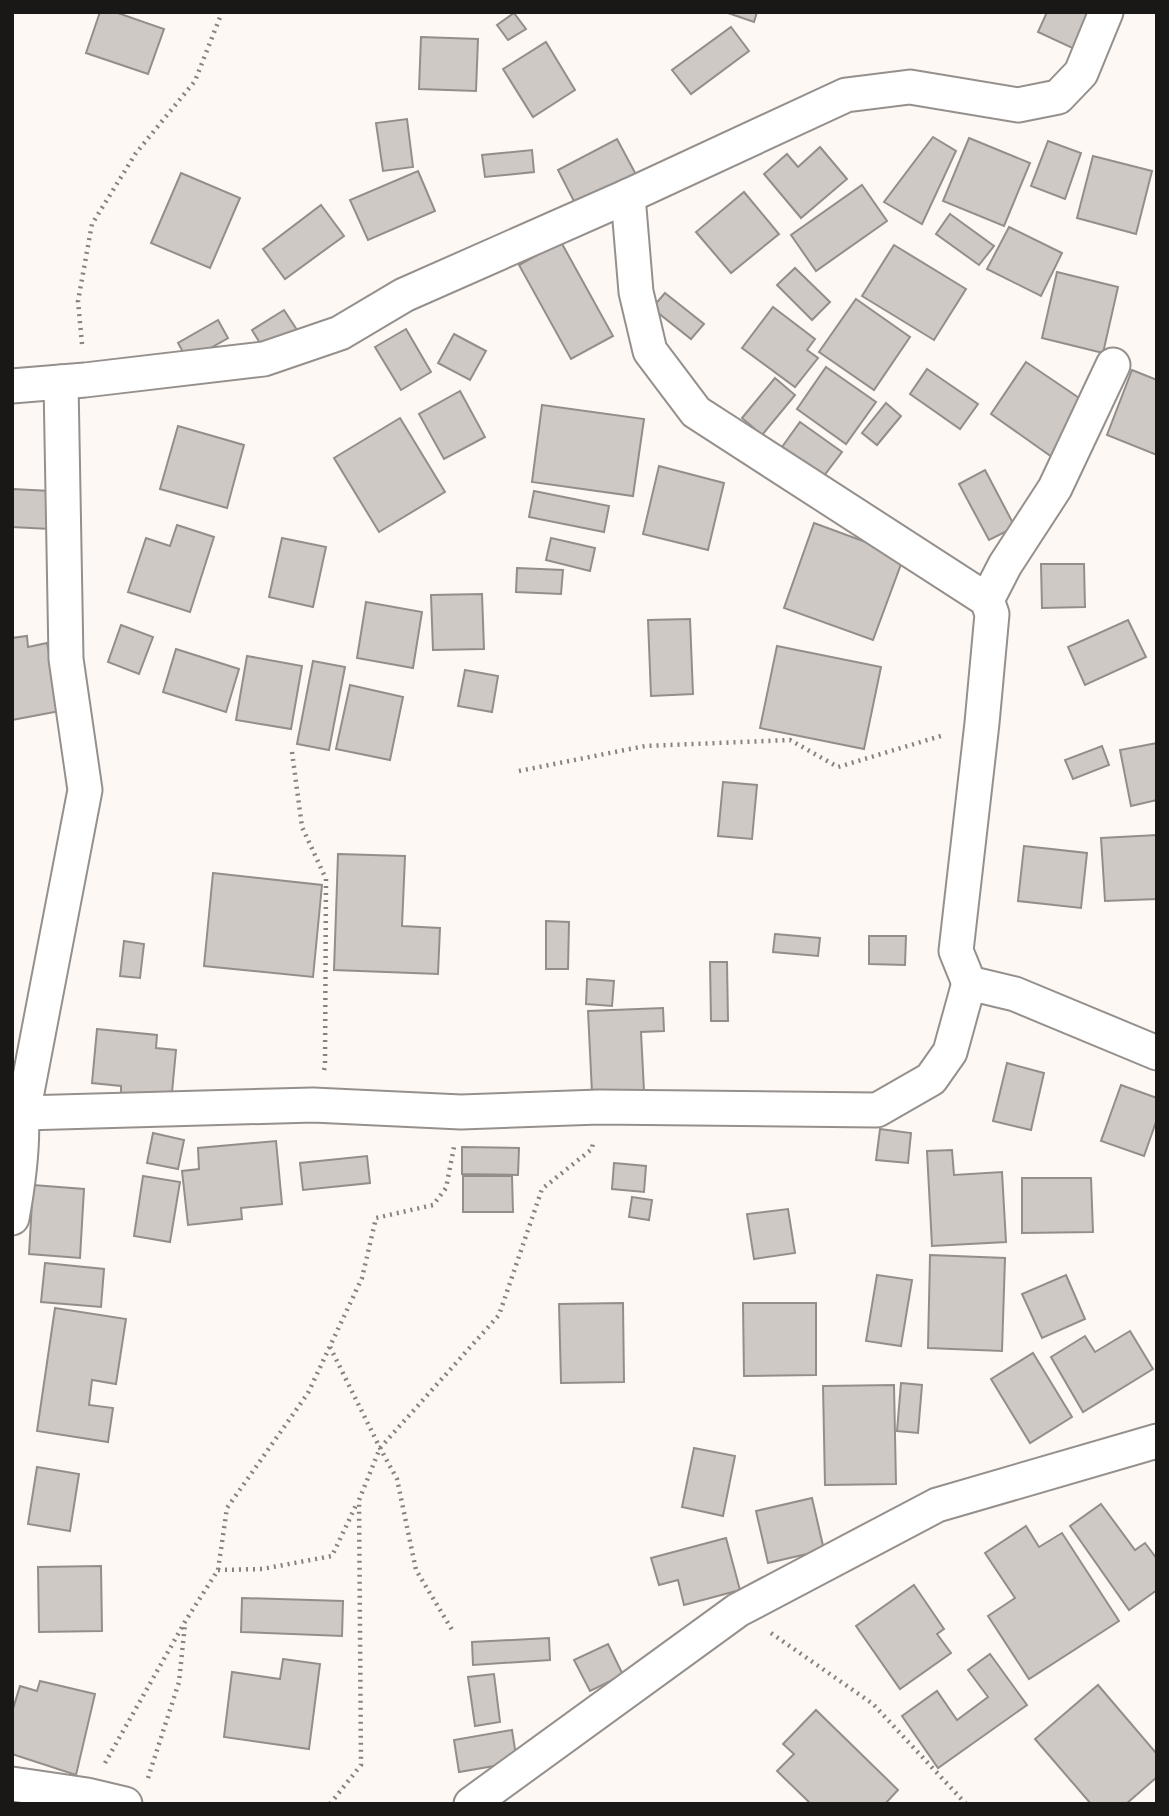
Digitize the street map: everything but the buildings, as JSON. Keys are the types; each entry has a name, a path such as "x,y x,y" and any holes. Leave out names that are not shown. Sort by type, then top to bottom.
{"street":[{"path":"12,386 264,359 340,333 404,295 628,196 846,95 910,87 1018,105 1058,97 1081,73 1106,12"},
{"path":"23,1114 313,1105 461,1112 599,1107 877,1110 931,1079 950,1052 969,983 956,951 992,614 986,600 696,412 650,351 636,292 628,196"},
{"path":"986,600 1005,565 1055,488 1113,365"},
{"path":"12,1218 23,1114 85,790 66,659 73,381"},
{"path":"969,983 1014,994 1157,1053"},
{"path":"12,1060 23,1114"},
{"path":"471,1804 738,1610 937,1505 1157,1441"},
{"path":"12,1784 111,1801"}],"path":[{"path":"73,381 78,301 92,224 136,153 195,81 222,12"},
{"path":"519,771 645,746 790,740 838,766 982,723"},
{"path":"292,752 302,827 326,879 325,1066 313,1105"},
{"path":"218,1570 262,1569 332,1556 380,1448 499,1315 542,1189 592,1149 599,1107"},
{"path":"111,1801 186,1619 218,1570 227,1508 308,1393 362,1278 376,1218 433,1205 446,1188 461,1112"},
{"path":"330,1346 397,1479 416,1570 454,1633"},
{"path":"330,1804 361,1765 359,1500"},
{"path":"738,1610 873,1704 967,1804"},
{"path":"148,1779 179,1682 186,1619"}]}
